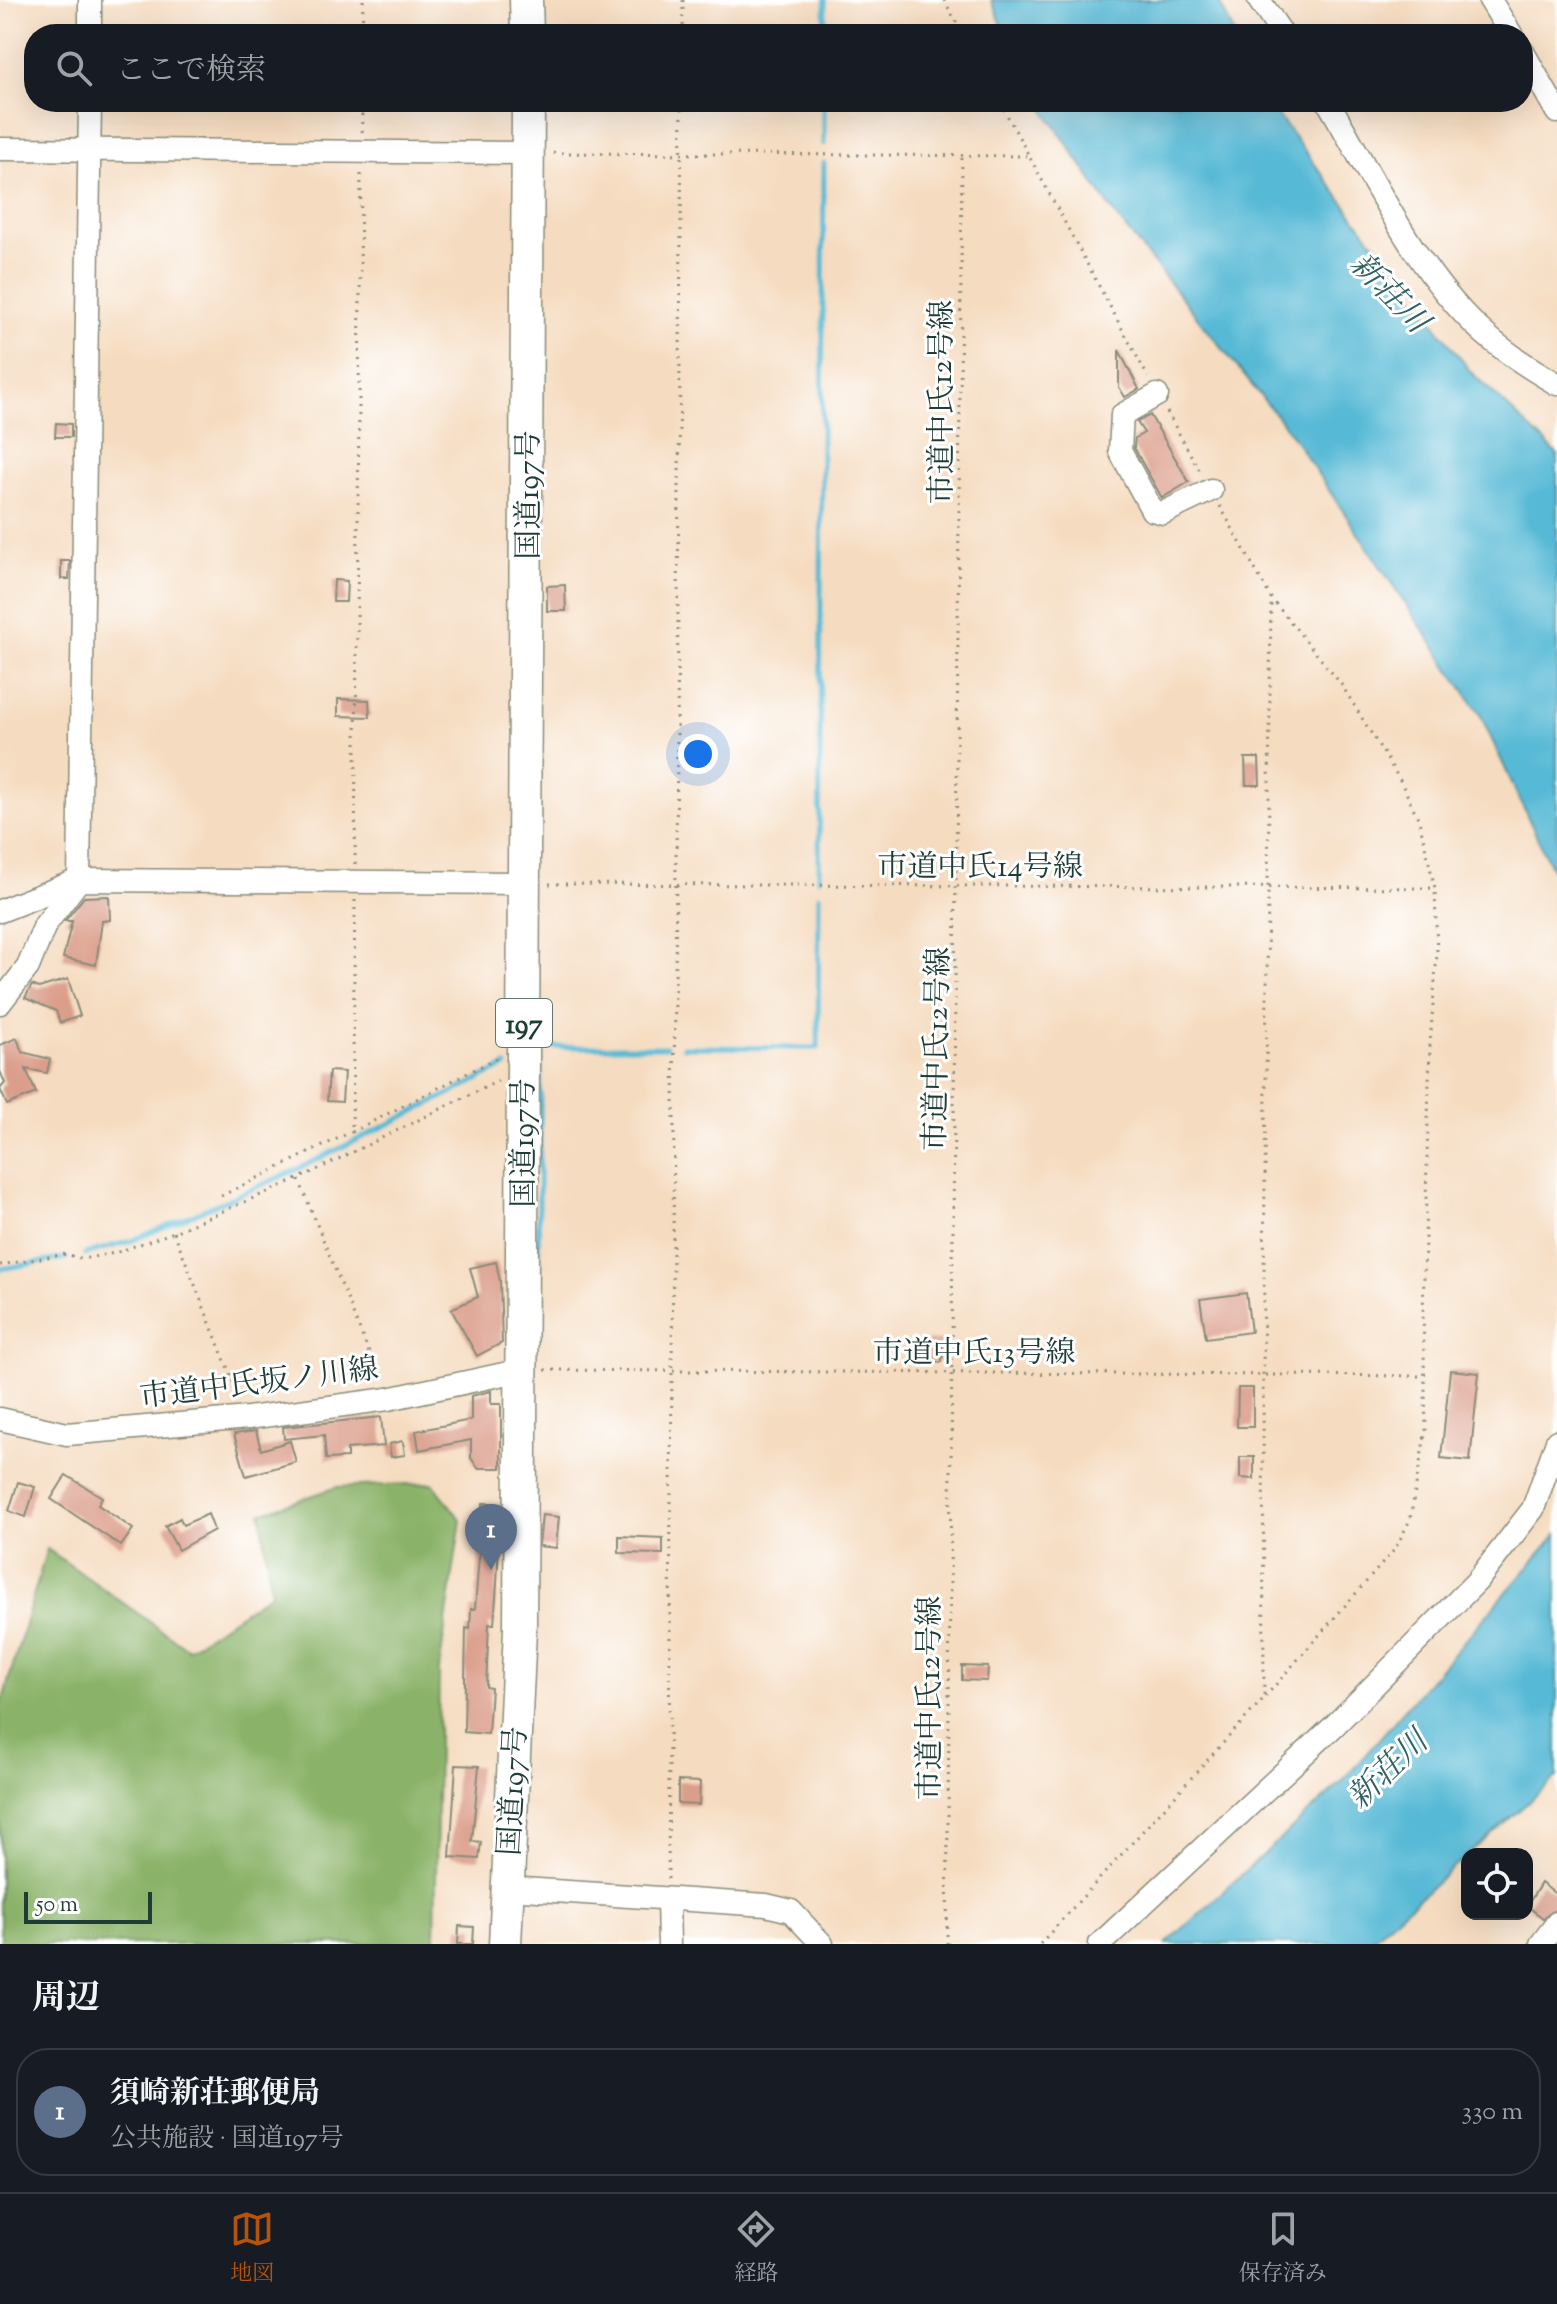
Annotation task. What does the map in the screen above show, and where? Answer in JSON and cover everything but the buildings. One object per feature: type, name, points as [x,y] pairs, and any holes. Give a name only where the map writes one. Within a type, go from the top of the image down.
[{"type":"highway","points":[[526,0],[527,24]]},
{"type":"highway","name":"国道197号","points":[[505,1944],[520,1630],[528,112]]},
{"type":"street","points":[[90,0],[90,24]]},
{"type":"street","points":[[1259,0],[1275,24]]},
{"type":"street","points":[[1490,0],[1505,24]]},
{"type":"street","points":[[1533,70],[1557,112]]},
{"type":"street","points":[[0,1003],[28,967],[52,915],[79,880],[90,112]]},
{"type":"street","points":[[1334,112],[1413,245],[1448,296],[1511,356],[1557,384]]},
{"type":"street","points":[[0,149],[529,153]]},
{"type":"street","points":[[1157,395],[1122,415],[1120,451],[1152,510],[1163,513],[1211,490]]},
{"type":"street","points":[[0,911],[79,880],[525,883]]},
{"type":"street","name":"市道中氏坂ノ川線","points":[[0,1419],[67,1434],[248,1418],[388,1399],[523,1370]]},
{"type":"street","points":[[1100,1944],[1334,1726],[1477,1581],[1533,1509],[1557,1441]]},
{"type":"street","points":[[508,1888],[766,1905],[791,1911],[822,1944]]},
{"type":"street","points":[[668,1899],[669,1944]]},
{"type":"street","points":[[1541,1944],[1557,1923]]},
{"type":"path","points":[[362,24],[363,0]]},
{"type":"path","points":[[683,0],[683,24]]},
{"type":"path","points":[[944,0],[957,24]]},
{"type":"path","points":[[352,1132],[362,112]]},
{"type":"path","points":[[668,1899],[682,112]]},
{"type":"path","points":[[1005,112],[1157,395],[1271,598],[1341,684],[1400,780],[1419,820],[1435,888],[1437,954],[1429,1086],[1425,1453],[1404,1536],[1264,1698],[1040,1944]]},
{"type":"path","points":[[529,153],[1029,156]]},
{"type":"path","name":"市道中氏12号線","points":[[947,1944],[962,155]]},
{"type":"path","points":[[1264,1698],[1263,1374],[1271,598]]},
{"type":"path","name":"市道中氏14号線","points":[[525,883],[1435,888]]},
{"type":"path","points":[[221,1196],[352,1132],[523,1056]]},
{"type":"path","points":[[0,1265],[66,1254],[82,1259],[115,1253],[174,1232],[298,1179],[523,1056]]},
{"type":"path","points":[[298,1179],[388,1399]]},
{"type":"path","points":[[174,1232],[248,1418]]},
{"type":"path","name":"市道中氏13号線","points":[[523,1370],[1425,1376]]},
{"type":"green space","points":[[433,1483],[461,1520],[439,1670],[435,1944],[0,1944],[0,1710],[47,1549],[188,1649],[271,1593],[261,1513],[337,1487]]},
{"type":"water","points":[[991,0],[1218,0],[1230,24],[1002,24]]},
{"type":"water","name":"新荘川","points":[[1046,112],[1276,112],[1471,372],[1557,454],[1557,880],[1480,714],[1289,431],[1118,219]]},
{"type":"water","name":"新荘川","points":[[1557,1534],[1557,1777],[1476,1848],[1461,1848],[1461,1861],[1366,1944],[1166,1944],[1340,1784]]},
{"type":"waterway","points":[[825,0],[825,24]]},
{"type":"waterway","points":[[824,112],[824,144]]},
{"type":"waterway","points":[[819,879],[824,163]]},
{"type":"waterway","points":[[683,1047],[818,1048],[819,895]]},
{"type":"waterway","points":[[537,1340],[541,1047],[666,1047]]},
{"type":"waterway","points":[[85,1254],[131,1241],[294,1171],[506,1066]]},
{"type":"waterway","points":[[0,1269],[66,1258]]},
{"type":"place","name":"須崎新荘郵便局","points":[[491,1570]]}]
